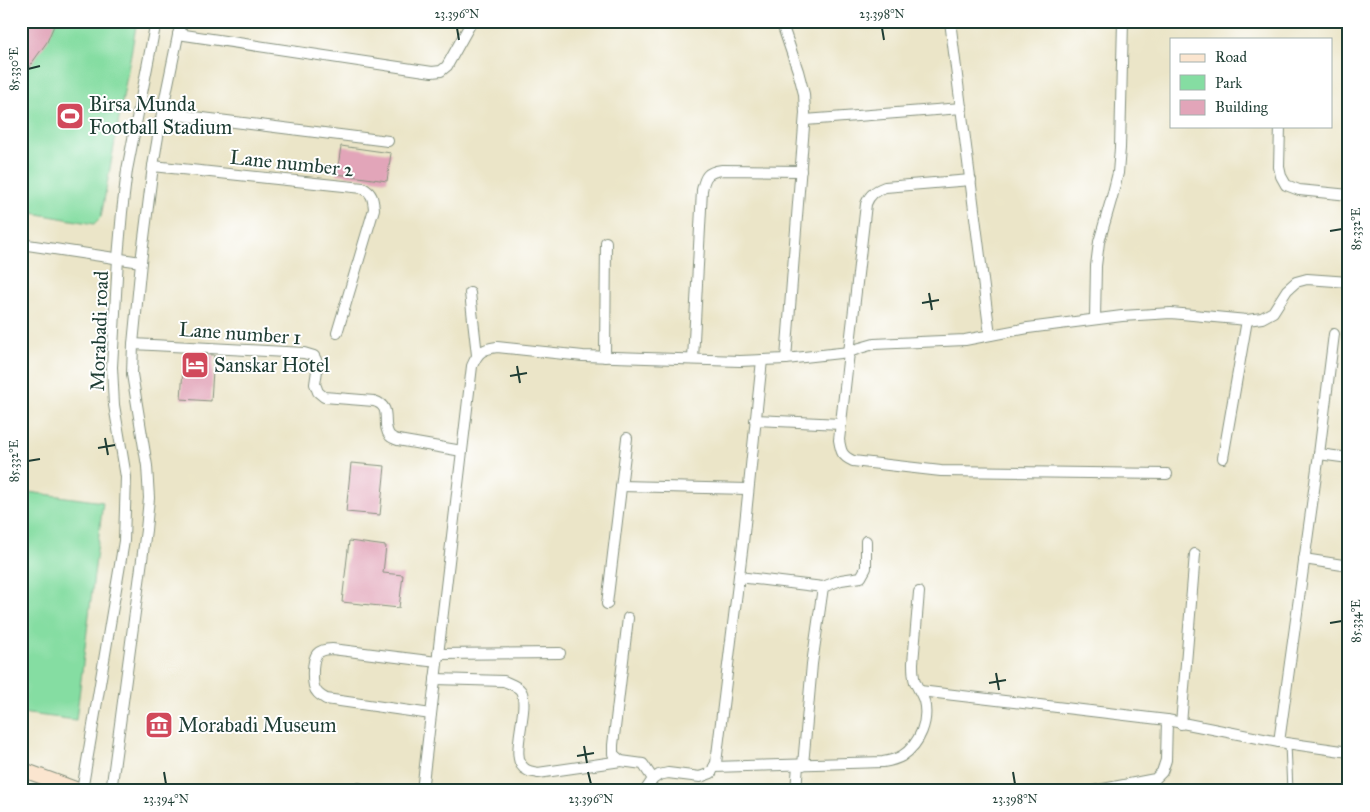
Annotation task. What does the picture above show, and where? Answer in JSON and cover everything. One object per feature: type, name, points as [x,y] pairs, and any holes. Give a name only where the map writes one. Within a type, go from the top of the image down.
[{"type":"main road","points":[[21,769],[75,790]]},
{"type":"street","name":"Morabadi road","points":[[75,790],[124,541],[126,477],[114,405],[112,367],[118,258],[128,170],[156,21]]},
{"type":"street","name":"Morabadi road","points":[[111,791],[149,498],[147,466],[132,374],[140,262],[162,113],[181,21]]},
{"type":"street","points":[[178,34],[432,72],[441,71],[447,66],[472,21]]},
{"type":"street","points":[[781,21],[804,94],[805,120],[786,359]]},
{"type":"street","points":[[950,21],[990,335]]},
{"type":"street","points":[[1095,319],[1098,242],[1118,173],[1123,21]]},
{"type":"street","points":[[805,120],[962,108]]},
{"type":"street","points":[[162,113],[388,140]]},
{"type":"street","points":[[1280,128],[1279,167],[1286,185],[1299,190],[1349,195]]},
{"type":"street","name":"Lane number 2","points":[[153,166],[363,188],[370,192],[374,209],[338,334]]},
{"type":"street","points":[[693,359],[702,190],[705,178],[712,172],[722,170],[801,171]]},
{"type":"street","points":[[971,180],[885,187],[875,190],[869,196],[866,204],[839,440],[841,451],[845,457],[852,461],[941,471],[1167,474]]},
{"type":"street","points":[[605,357],[606,242]]},
{"type":"street","points":[[21,244],[140,262]]},
{"type":"street","points":[[422,791],[472,366],[477,355],[486,348],[497,347],[605,357],[786,359],[849,352],[874,344],[965,340],[1028,328],[1095,319],[1171,313],[1247,320],[1262,318],[1273,312],[1287,290],[1296,282],[1307,279],[1349,282]]},
{"type":"street","points":[[470,293],[477,355]]},
{"type":"street","points":[[1223,458],[1247,320]]},
{"type":"street","points":[[1283,742],[1304,559],[1334,334]]},
{"type":"street","name":"Lane number 1","points":[[133,344],[304,353],[314,356],[318,364],[315,384],[318,392],[324,397],[381,403],[385,409],[390,436],[398,440],[462,451]]},
{"type":"street","points":[[645,791],[653,779],[659,775],[668,773],[700,777],[711,773],[716,764],[739,577],[762,360]]},
{"type":"street","points":[[755,420],[841,424]]},
{"type":"street","points":[[607,604],[627,438]]},
{"type":"street","points":[[1319,454],[1349,458]]},
{"type":"street","points":[[621,486],[748,489]]},
{"type":"street","points":[[739,577],[823,587],[841,580],[861,577],[866,568],[866,541]]},
{"type":"street","points":[[1181,724],[1195,554]]},
{"type":"street","points":[[1304,559],[1349,566]]},
{"type":"street","points":[[796,791],[801,765],[823,587]]},
{"type":"street","points":[[714,767],[883,762],[900,757],[914,746],[926,717],[924,701],[915,681],[913,663],[919,592]]},
{"type":"street","points":[[621,761],[613,754],[613,745],[628,618]]},
{"type":"street","points":[[431,714],[326,699],[317,694],[314,687],[315,658],[318,653],[325,649],[438,658],[560,653]]},
{"type":"street","points":[[436,678],[504,682],[515,686],[521,691],[524,702],[518,752],[520,764],[526,770],[538,772],[621,761],[643,764],[653,779]]},
{"type":"street","points":[[920,691],[1167,720],[1283,742],[1349,752]]},
{"type":"street","points":[[1093,791],[1138,787],[1155,779],[1162,772],[1166,760],[1167,720]]},
{"type":"lane","points":[[1283,742],[1290,791]]},
{"type":"green space","name":"Birsa Munda Football Stadium","points":[[21,21],[137,21],[101,217],[94,224],[21,211]]},
{"type":"green space","points":[[21,491],[103,502],[76,720],[21,713]]},
{"type":"building","points":[[21,21],[56,21],[47,42],[21,78]]},
{"type":"building","points":[[341,146],[391,153],[387,181],[337,174]]},
{"type":"building","points":[[184,354],[214,355],[211,401],[181,399]]},
{"type":"building","points":[[351,463],[385,466],[380,515],[346,512]]},
{"type":"building","points":[[349,541],[386,546],[383,573],[403,575],[399,608],[342,602]]},
{"type":"place","name":"Birsa Munda Football Stadium","points":[[70,116]]},
{"type":"place","name":"Sanskar Hotel","points":[[195,365]]},
{"type":"place","name":"Morabadi Museum","points":[[159,725]]}]
